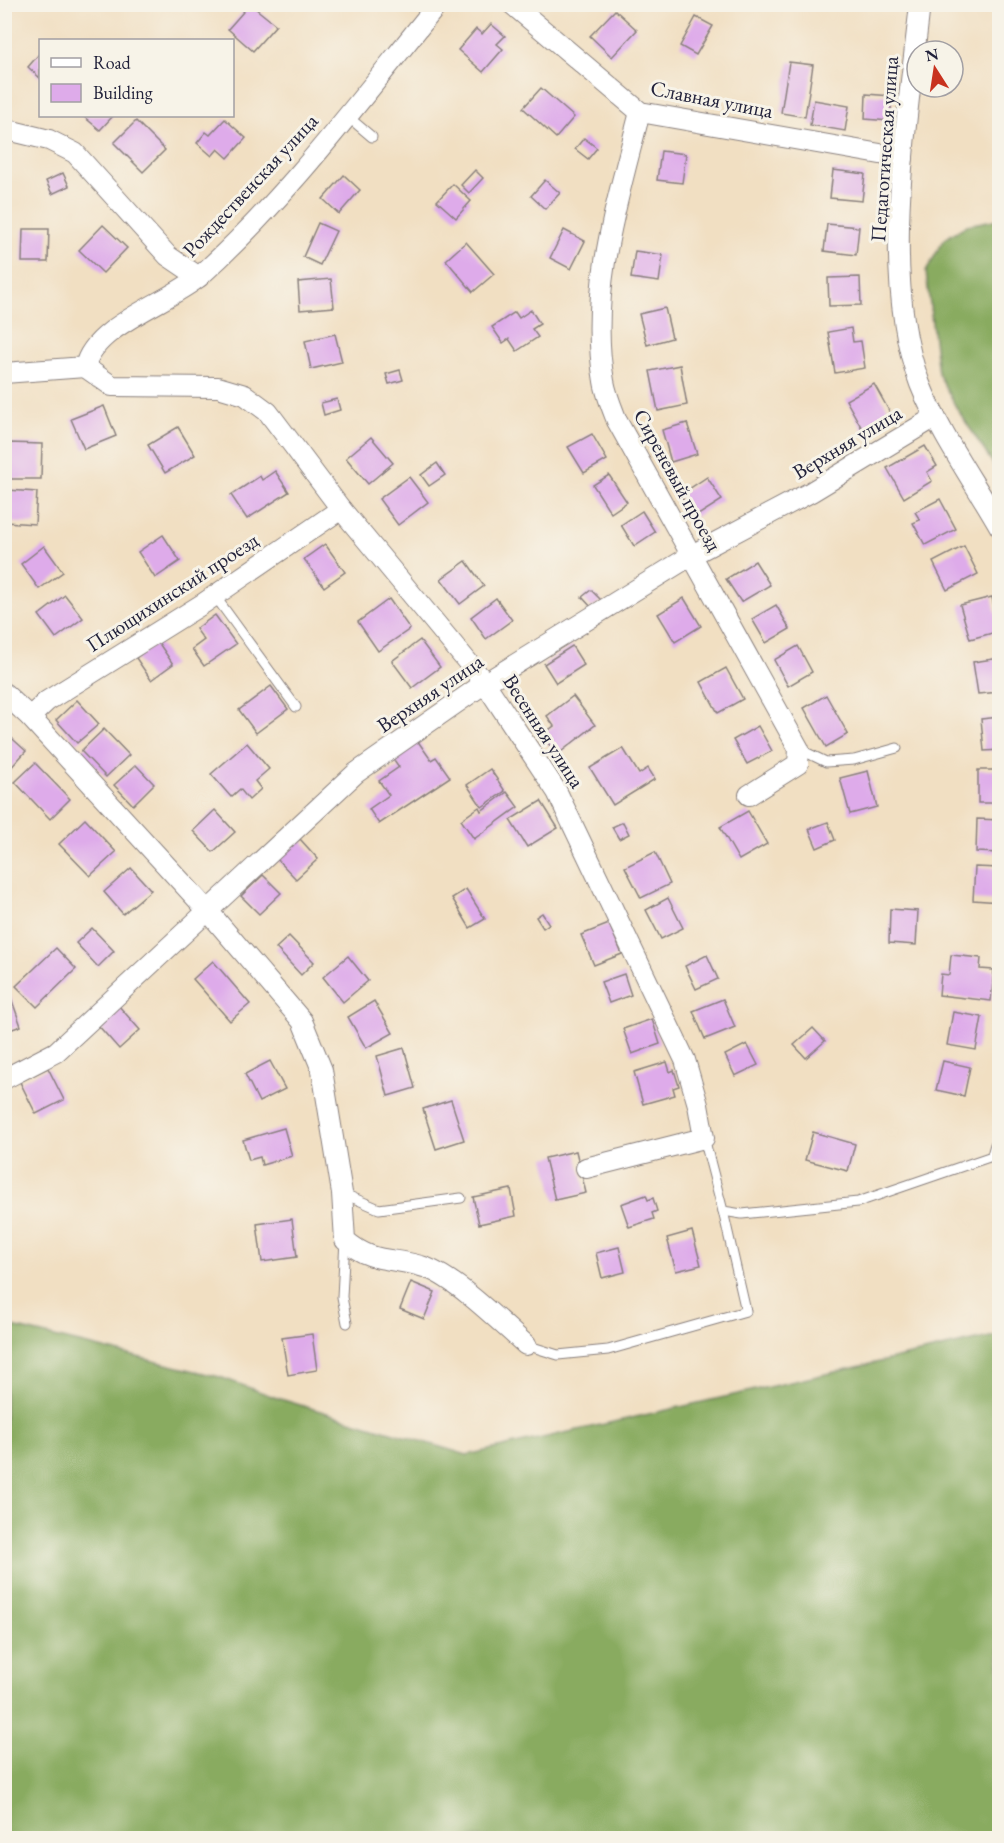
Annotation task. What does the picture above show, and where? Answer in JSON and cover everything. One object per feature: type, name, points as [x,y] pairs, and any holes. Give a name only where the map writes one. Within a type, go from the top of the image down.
[{"type":"street","name":"Рождественская улица","points":[[85,368],[88,355],[121,325],[199,277],[291,183],[438,4]]},
{"type":"street","name":"Славная улица","points":[[512,4],[639,112],[903,158]]},
{"type":"street","name":"Педагогическая улица","points":[[920,4],[903,158],[899,226],[903,310],[910,351],[935,417],[999,527]]},
{"type":"street","name":"Сиреневый проезд","points":[[639,112],[605,255],[601,359],[604,384],[617,421],[799,749]]},
{"type":"street","points":[[4,129],[49,140],[75,153],[168,256],[199,277]]},
{"type":"street","points":[[4,373],[85,368]]},
{"type":"street","name":"Весенняя улица","points":[[85,368],[112,386],[218,387],[245,395],[268,412],[341,509],[485,683],[557,792],[685,1060],[698,1105],[704,1138]]},
{"type":"street","name":"Верхняя улица","points":[[4,1079],[56,1052],[341,785],[485,683],[692,555],[811,492],[935,417]]},
{"type":"street","name":"Плющихинский проезд","points":[[30,717],[60,692],[215,596],[341,509]]},
{"type":"street","points":[[4,693],[30,717],[208,911],[302,1021],[322,1070],[342,1193],[345,1240],[361,1255],[428,1269],[472,1298],[526,1345]]},
{"type":"street","points":[[749,795],[798,764],[799,749]]},
{"type":"street","points":[[586,1168],[704,1138]]},
{"type":"lane","points":[[346,115],[372,137]]},
{"type":"lane","points":[[215,596],[296,707]]},
{"type":"lane","points":[[799,749],[826,762],[854,760],[897,748]]},
{"type":"lane","points":[[526,1345],[558,1355],[608,1350],[746,1311],[704,1138]]},
{"type":"lane","points":[[723,1211],[742,1214],[858,1202],[999,1150]]},
{"type":"lane","points":[[342,1193],[379,1209],[461,1198]]},
{"type":"lane","points":[[345,1240],[342,1297],[347,1323]]},
{"type":"green space","points":[[1000,219],[999,473],[956,407],[938,373],[926,272],[944,239],[967,225]]},
{"type":"green space","points":[[5,1325],[220,1377],[277,1398],[467,1455],[999,1335],[999,1838],[5,1838]]},
{"type":"building","points":[[250,4],[276,25],[253,51],[228,29]]},
{"type":"building","points":[[615,10],[637,30],[612,57],[590,36]]},
{"type":"building","points":[[696,17],[713,26],[696,55],[680,46]]},
{"type":"building","points":[[491,24],[505,36],[497,44],[503,49],[483,72],[458,50],[476,29],[482,34]]},
{"type":"building","points":[[39,54],[39,77],[28,67]]},
{"type":"building","points":[[789,62],[813,65],[805,117],[781,113]]},
{"type":"building","points":[[541,88],[574,117],[556,138],[523,108]]},
{"type":"building","points":[[866,94],[892,96],[890,121],[865,119]]},
{"type":"building","points":[[814,100],[849,106],[845,131],[810,125]]},
{"type":"building","points":[[84,117],[112,117],[100,130]]},
{"type":"building","points":[[225,119],[246,138],[228,158],[218,149],[212,156],[197,143],[206,132],[210,135]]},
{"type":"building","points":[[136,121],[165,150],[143,172],[114,143]]},
{"type":"building","points":[[584,138],[597,148],[588,159],[575,149]]},
{"type":"building","points":[[661,151],[686,154],[682,183],[657,180]]},
{"type":"building","points":[[475,170],[483,178],[469,193],[461,185]]},
{"type":"building","points":[[833,170],[865,174],[862,201],[830,198]]},
{"type":"building","points":[[63,173],[69,186],[52,194],[46,181]]},
{"type":"building","points":[[344,175],[360,190],[339,214],[323,199]]},
{"type":"building","points":[[545,180],[560,193],[545,209],[531,196]]},
{"type":"building","points":[[453,184],[471,201],[456,218],[437,201]]},
{"type":"building","points":[[318,223],[336,231],[320,265],[303,257]]},
{"type":"building","points":[[827,224],[859,227],[856,255],[824,251]]},
{"type":"building","points":[[103,225],[127,248],[103,273],[79,250]]},
{"type":"building","points":[[23,229],[49,229],[48,262],[22,262]]},
{"type":"building","points":[[564,230],[585,241],[571,269],[550,258]]},
{"type":"building","points":[[466,242],[494,274],[473,292],[446,260]]},
{"type":"building","points":[[635,251],[663,255],[659,282],[631,278]]},
{"type":"building","points":[[860,277],[861,305],[829,306],[828,278]]},
{"type":"building","points":[[331,279],[334,307],[300,310],[298,282]]},
{"type":"building","points":[[665,308],[672,338],[647,345],[639,314]]},
{"type":"building","points":[[531,310],[540,324],[532,329],[538,337],[517,351],[509,339],[503,343],[492,327],[515,312],[519,318]]},
{"type":"building","points":[[851,328],[853,342],[861,341],[865,368],[835,373],[828,332]]},
{"type":"building","points":[[335,334],[342,362],[311,369],[305,341]]},
{"type":"building","points":[[680,365],[687,405],[658,411],[650,371]]},
{"type":"building","points":[[400,370],[403,380],[389,384],[386,374]]},
{"type":"building","points":[[874,384],[892,416],[864,432],[846,400]]},
{"type":"building","points":[[337,399],[340,410],[324,415],[321,403]]},
{"type":"building","points":[[104,406],[116,436],[84,449],[71,419]]},
{"type":"building","points":[[687,423],[697,454],[671,462],[662,430]]},
{"type":"building","points":[[178,427],[195,455],[165,473],[148,445]]},
{"type":"building","points":[[592,434],[607,460],[584,473],[568,447]]},
{"type":"building","points":[[371,437],[393,463],[368,484],[346,458]]},
{"type":"building","points":[[8,443],[42,444],[41,479],[8,479]]},
{"type":"building","points":[[925,446],[937,466],[927,472],[932,481],[904,498],[887,468]]},
{"type":"building","points":[[437,463],[445,475],[429,486],[421,475]]},
{"type":"building","points":[[275,471],[289,492],[247,519],[231,495],[260,476],[262,480]]},
{"type":"building","points":[[609,475],[627,502],[611,513],[593,485]]},
{"type":"building","points":[[409,477],[428,502],[398,525],[379,499]]},
{"type":"building","points":[[707,477],[722,500],[695,517],[680,495]]},
{"type":"building","points":[[7,490],[37,492],[35,524],[5,522]]},
{"type":"building","points":[[940,499],[956,529],[925,545],[913,523],[920,520],[915,512]]},
{"type":"building","points":[[642,511],[655,532],[634,546],[621,525]]},
{"type":"building","points":[[163,535],[180,561],[155,578],[138,552]]},
{"type":"building","points":[[325,544],[345,572],[324,587],[304,559]]},
{"type":"building","points":[[44,546],[63,572],[39,589],[21,564]]},
{"type":"building","points":[[964,546],[978,574],[947,590],[933,562]]},
{"type":"building","points":[[466,561],[484,586],[460,604],[441,579]]},
{"type":"building","points":[[755,561],[770,585],[741,602],[726,579]]},
{"type":"building","points":[[591,590],[601,600],[592,608],[582,597]]},
{"type":"building","points":[[65,595],[83,618],[56,638],[39,615]]},
{"type":"building","points":[[992,597],[1000,631],[970,639],[960,605]]},
{"type":"building","points":[[496,598],[512,620],[486,639],[471,617]]},
{"type":"building","points":[[684,598],[701,626],[675,642],[658,614]]},
{"type":"building","points":[[389,599],[410,629],[378,651],[358,622]]},
{"type":"building","points":[[776,605],[790,629],[766,643],[752,619]]},
{"type":"building","points":[[215,615],[236,644],[204,666],[192,649],[204,640],[196,629]]},
{"type":"building","points":[[420,640],[440,667],[412,688],[392,661]]},
{"type":"building","points":[[158,642],[173,664],[151,680],[136,658]]},
{"type":"building","points":[[572,646],[584,665],[556,683],[544,664]]},
{"type":"building","points":[[798,646],[812,672],[788,686],[774,660]]},
{"type":"building","points":[[1000,658],[1000,692],[978,694],[973,662]]},
{"type":"building","points":[[726,668],[743,699],[718,713],[701,682]]},
{"type":"building","points":[[271,686],[288,709],[256,733],[239,710]]},
{"type":"building","points":[[826,695],[848,734],[826,747],[804,708]]},
{"type":"building","points":[[573,696],[595,725],[557,755],[542,735],[554,726],[547,716]]},
{"type":"building","points":[[77,700],[99,724],[77,743],[56,720]]},
{"type":"building","points":[[1000,717],[1000,750],[984,751],[981,719]]},
{"type":"building","points":[[758,726],[772,751],[747,764],[733,740]]},
{"type":"building","points":[[104,729],[129,755],[106,777],[81,751]]},
{"type":"building","points":[[4,731],[26,751],[8,771],[4,768]]},
{"type":"building","points":[[417,740],[431,760],[436,757],[450,777],[379,824],[369,809],[389,795],[379,781],[399,767],[392,757]]},
{"type":"building","points":[[247,743],[269,769],[255,781],[261,789],[249,800],[240,789],[231,797],[211,774]]},
{"type":"building","points":[[623,748],[639,774],[648,768],[655,779],[613,805],[590,768]]},
{"type":"building","points":[[35,763],[70,799],[50,819],[15,782]]},
{"type":"building","points":[[136,765],[154,784],[133,805],[114,785]]},
{"type":"building","points":[[490,769],[505,791],[482,807],[467,785]]},
{"type":"building","points":[[978,770],[1000,770],[1000,803],[978,803]]},
{"type":"building","points":[[868,771],[877,807],[850,814],[840,778]]},
{"type":"building","points":[[507,792],[518,807],[474,839],[461,820],[479,807],[481,811]]},
{"type":"building","points":[[541,801],[558,828],[527,847],[510,820]]},
{"type":"building","points":[[215,810],[235,832],[213,852],[193,831]]},
{"type":"building","points":[[748,811],[767,844],[739,860],[720,827]]},
{"type":"building","points":[[85,819],[116,852],[90,876],[59,844]]},
{"type":"building","points":[[977,819],[1000,820],[1000,853],[976,852]]},
{"type":"building","points":[[623,822],[629,834],[619,839],[612,827]]},
{"type":"building","points":[[828,822],[835,840],[817,848],[809,829]]},
{"type":"building","points":[[300,839],[318,859],[296,879],[277,859]]},
{"type":"building","points":[[655,852],[670,884],[641,898],[625,867]]},
{"type":"building","points":[[975,867],[1000,868],[1000,902],[973,900]]},
{"type":"building","points":[[131,868],[151,890],[123,914],[104,892]]},
{"type":"building","points":[[263,875],[281,893],[259,914],[241,896]]},
{"type":"building","points":[[466,889],[485,919],[470,928],[452,898]]},
{"type":"building","points":[[668,898],[683,928],[661,939],[646,910]]},
{"type":"building","points":[[890,909],[918,911],[916,945],[889,943]]},
{"type":"building","points":[[542,913],[549,924],[543,928],[536,917]]},
{"type":"building","points":[[609,924],[622,954],[594,965],[581,935]]},
{"type":"building","points":[[92,928],[114,951],[98,967],[76,943]]},
{"type":"building","points":[[289,936],[314,962],[301,975],[276,948]]},
{"type":"building","points":[[56,948],[76,969],[37,1007],[16,986]]},
{"type":"building","points":[[707,955],[718,979],[696,989],[685,966]]},
{"type":"building","points":[[951,955],[981,958],[980,969],[994,970],[991,1001],[939,995],[941,974],[949,975]]},
{"type":"building","points":[[348,956],[368,981],[343,1002],[323,977]]},
{"type":"building","points":[[213,961],[250,1004],[230,1021],[193,979]]},
{"type":"building","points":[[624,974],[631,995],[609,1003],[601,982]]},
{"type":"building","points":[[10,995],[21,1026],[4,1032],[4,996]]},
{"type":"building","points":[[723,999],[735,1027],[705,1039],[693,1011]]},
{"type":"building","points":[[374,1001],[393,1033],[366,1048],[348,1017]]},
{"type":"building","points":[[118,1005],[140,1030],[119,1049],[97,1024]]},
{"type":"building","points":[[953,1012],[982,1017],[976,1050],[947,1045]]},
{"type":"building","points":[[652,1019],[660,1044],[632,1054],[623,1029]]},
{"type":"building","points":[[813,1028],[825,1041],[806,1058],[794,1045]]},
{"type":"building","points":[[747,1044],[758,1065],[735,1076],[725,1055]]},
{"type":"building","points":[[404,1048],[415,1088],[388,1096],[377,1056]]},
{"type":"building","points":[[270,1061],[285,1089],[259,1102],[245,1074]]},
{"type":"building","points":[[943,1061],[970,1067],[964,1096],[936,1090]]},
{"type":"building","points":[[667,1062],[670,1072],[674,1070],[679,1086],[673,1088],[675,1095],[643,1104],[634,1072]]},
{"type":"building","points":[[48,1068],[64,1100],[36,1114],[20,1082]]},
{"type":"building","points":[[451,1100],[464,1140],[436,1149],[423,1109]]},
{"type":"building","points":[[284,1128],[292,1156],[262,1165],[260,1157],[249,1160],[243,1140]]},
{"type":"building","points":[[813,1132],[855,1144],[848,1171],[805,1160]]},
{"type":"building","points":[[576,1151],[586,1193],[555,1200],[545,1158]]},
{"type":"building","points":[[511,1189],[516,1216],[479,1224],[473,1197]]},
{"type":"building","points":[[646,1195],[648,1200],[653,1198],[657,1211],[652,1213],[654,1219],[629,1227],[621,1204]]},
{"type":"building","points":[[292,1219],[297,1257],[262,1262],[257,1224]]},
{"type":"building","points":[[692,1231],[701,1265],[676,1271],[667,1238]]},
{"type":"building","points":[[619,1247],[625,1272],[602,1278],[596,1253]]},
{"type":"building","points":[[411,1282],[435,1292],[424,1319],[400,1309]]},
{"type":"building","points":[[312,1334],[317,1370],[288,1375],[282,1338]]}]
